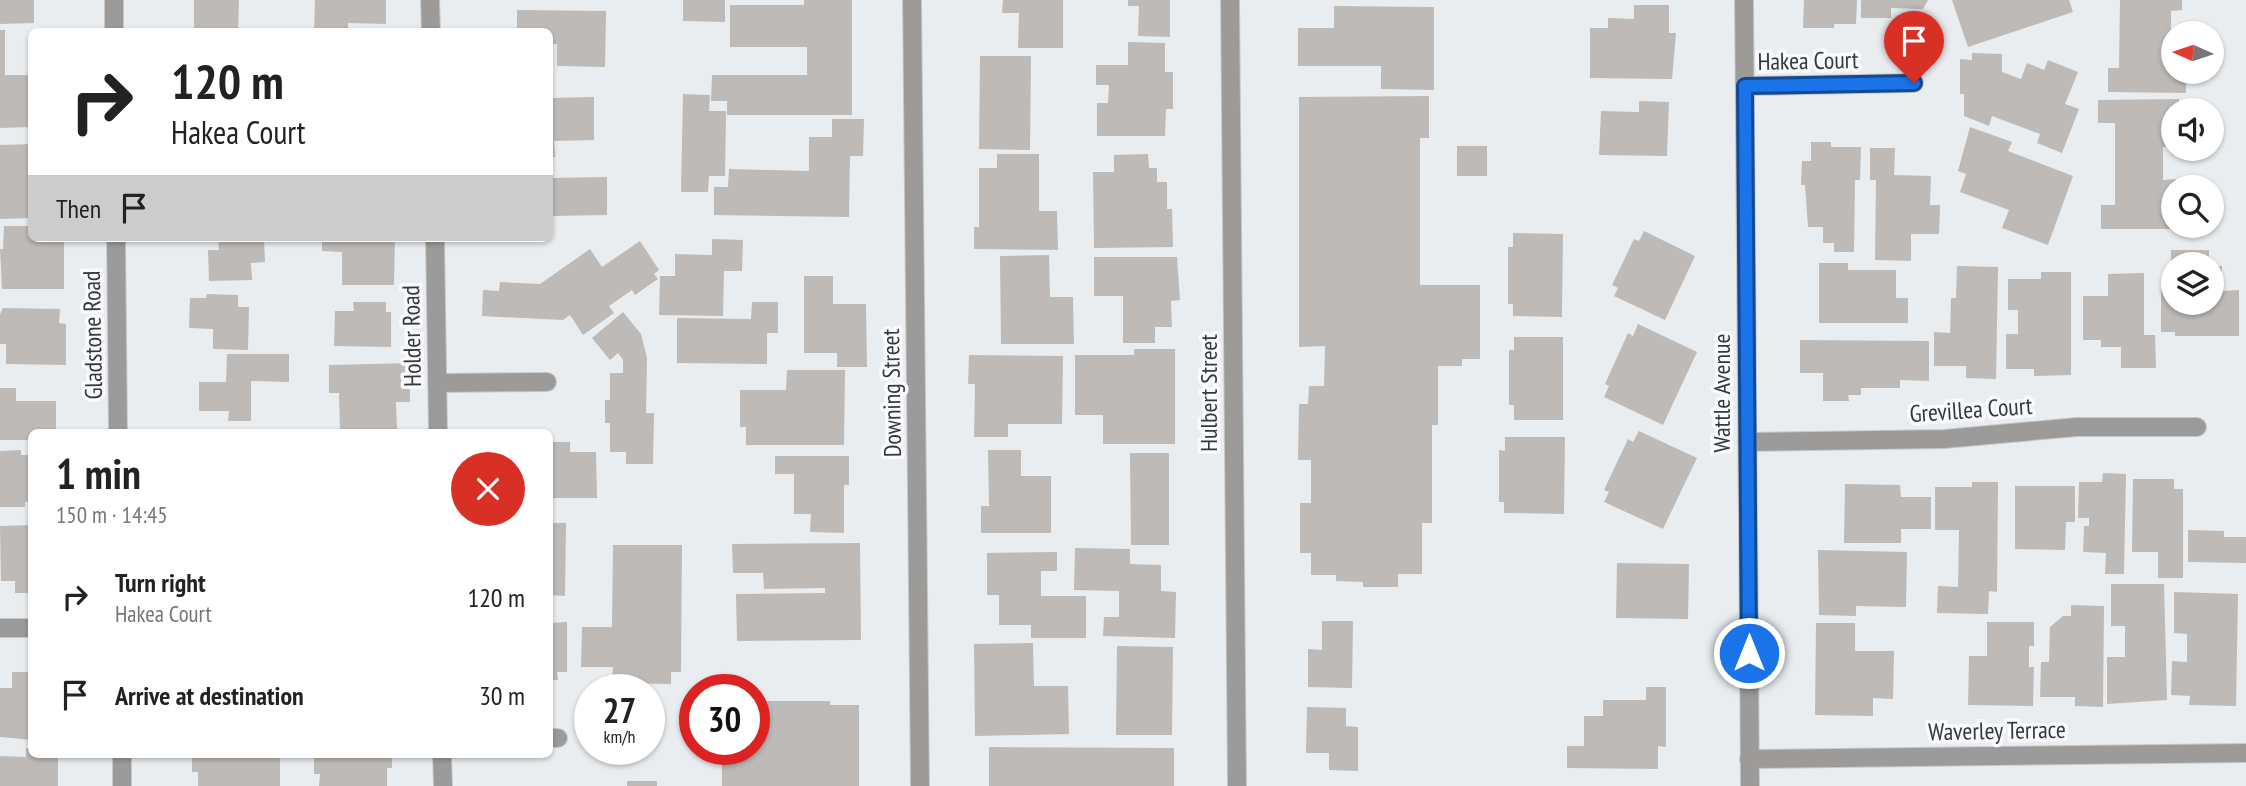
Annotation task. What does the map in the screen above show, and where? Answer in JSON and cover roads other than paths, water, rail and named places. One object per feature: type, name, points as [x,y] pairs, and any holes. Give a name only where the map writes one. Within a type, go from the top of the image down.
[{"type":"street","points":[[114,0],[114,28]]},
{"type":"street","points":[[430,0],[431,28]]},
{"type":"street","name":"Downing Street","points":[[912,0],[920,786]]},
{"type":"street","name":"Hulbert Street","points":[[1230,0],[1237,786]]},
{"type":"street","name":"Wattle Avenue","points":[[1744,0],[1750,786]]},
{"type":"street","name":"Hakea Court","points":[[1745,86],[1914,83]]},
{"type":"street","name":"Gladstone Road","points":[[116,242],[118,429]]},
{"type":"street","name":"Holder Road","points":[[435,242],[438,429]]},
{"type":"street","points":[[437,383],[547,382]]},
{"type":"street","name":"Grevillea Court","points":[[1747,442],[1944,439],[2077,427],[2197,427]]},
{"type":"street","points":[[0,628],[28,628]]},
{"type":"street","name":"Waverley Terrace","points":[[1749,759],[2246,753]]},
{"type":"street","points":[[122,758],[122,786]]},
{"type":"street","points":[[442,758],[443,786]]}]
